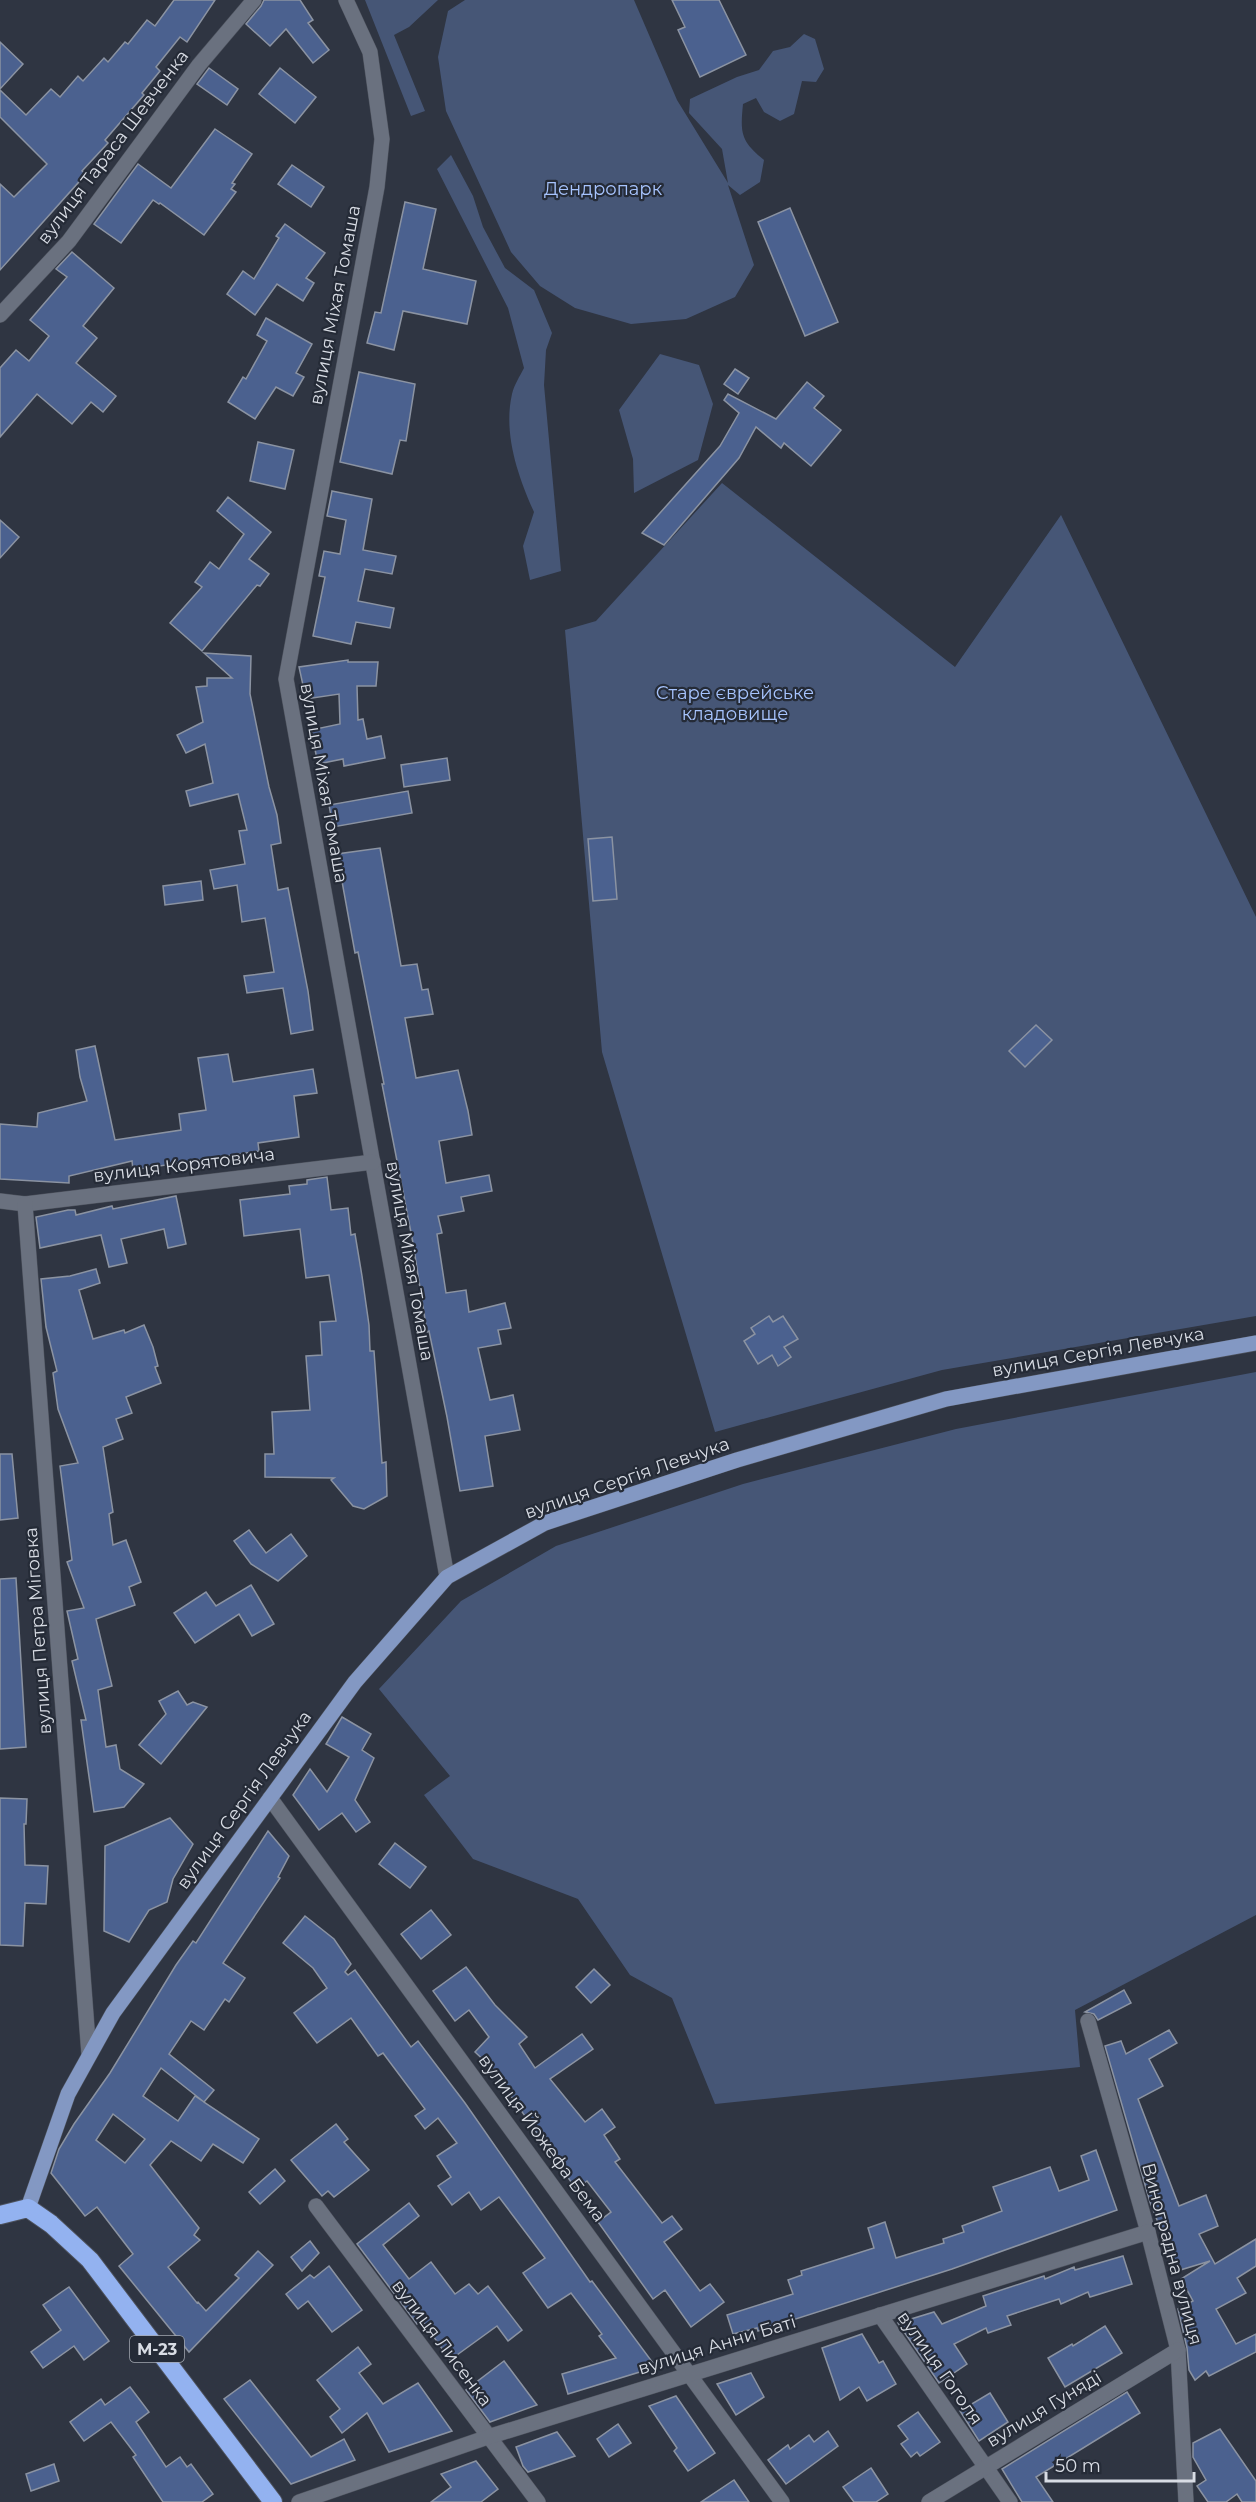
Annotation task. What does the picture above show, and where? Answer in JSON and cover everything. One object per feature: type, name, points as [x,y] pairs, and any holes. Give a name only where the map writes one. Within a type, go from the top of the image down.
[{"type":"highway","points":[[0,2215],[28,2208]]},
{"type":"highway","name":"М-23","points":[[28,2208],[51,2224],[90,2260],[273,2502]]},
{"type":"main road","name":"вулиця Сергія Левчука","points":[[28,2208],[68,2094],[113,2013],[355,1682],[447,1577],[545,1523],[737,1460],[935,1402],[1256,1343]]},
{"type":"street","name":"вулиця Тараса Шевченка","points":[[0,315],[69,242],[199,65],[254,0]]},
{"type":"street","name":"вулиця Міхая Томаша","points":[[346,0],[370,52],[382,140],[377,187],[286,679],[447,1577]]},
{"type":"street","name":"вулиця Корятовича","points":[[0,1201],[25,1204],[373,1162]]},
{"type":"street","name":"вулиця Петра Міговка","points":[[25,1204],[89,2055]]},
{"type":"street","name":"вулиця Йожефа Бема","points":[[270,1798],[783,2502]]},
{"type":"street","name":"Виноградна вулиця","points":[[1088,2021],[1148,2232],[1178,2350],[1186,2502]]},
{"type":"street","name":"вулиця Лисенка","points":[[316,2206],[538,2502]]},
{"type":"street","name":"вулиця Анни Баті","points":[[299,2502],[488,2437],[1148,2232]]},
{"type":"street","name":"вулиця Гоголя","points":[[880,2315],[1010,2502]]},
{"type":"street","name":"вулиця Гуняді","points":[[929,2502],[1178,2350]]},
{"type":"green space","points":[[365,0],[438,0],[409,27],[394,35],[425,111],[411,116]]},
{"type":"green space","name":"Дендропарк","points":[[465,0],[634,0],[677,100],[728,183],[722,149],[689,113],[690,99],[737,77],[759,70],[773,51],[790,47],[804,34],[815,39],[824,69],[816,82],[802,81],[794,114],[780,121],[764,112],[756,98],[743,104],[742,130],[746,142],[764,160],[760,182],[740,195],[728,185],[754,265],[735,297],[686,319],[631,324],[575,308],[540,286],[511,252],[446,111],[438,57],[448,11]]},
{"type":"green space","points":[[451,155],[473,196],[483,227],[505,268],[534,290],[552,333],[546,350],[544,385],[561,571],[530,580],[523,546],[534,512],[518,469],[509,424],[512,394],[524,368],[508,308],[437,169]]},
{"type":"green space","points":[[660,354],[699,365],[713,404],[698,460],[634,493],[633,459],[619,410]]},
{"type":"green space","name":"Старе єврейське кладовище","points":[[722,483],[955,667],[1061,515],[1256,917],[1256,1316],[942,1370],[715,1432],[602,1052],[565,630],[596,621]]},
{"type":"green space","points":[[1256,1372],[1256,1915],[1075,2010],[1080,2067],[715,2104],[672,1998],[630,1975],[578,1899],[473,1859],[424,1795],[450,1776],[379,1689],[461,1601],[556,1546],[743,1484],[956,1429]]},
{"type":"building","points":[[174,0],[215,0],[187,42],[180,37],[156,67],[160,71],[142,93],[144,95],[105,140],[108,143],[82,171],[86,174],[0,270],[0,184],[14,197],[47,164],[0,117],[0,90],[26,115],[51,89],[60,97],[78,76],[83,81],[104,58],[108,62],[125,42],[128,44],[147,20],[155,26]]},
{"type":"building","points":[[264,0],[300,0],[313,20],[308,23],[329,50],[313,63],[286,29],[270,46],[246,24]]},
{"type":"building","points":[[672,0],[719,0],[746,55],[700,77],[678,30],[685,27]]},
{"type":"building","points":[[0,42],[23,64],[0,89]]},
{"type":"building","points":[[209,68],[238,89],[227,105],[197,84]]},
{"type":"building","points":[[280,68],[316,97],[295,123],[259,94]]},
{"type":"building","points":[[215,129],[252,154],[232,183],[235,184],[231,189],[236,192],[204,235],[153,200],[121,243],[94,224],[138,164],[171,188]]},
{"type":"building","points":[[292,165],[324,187],[311,207],[278,184]]},
{"type":"building","points":[[405,202],[436,209],[423,269],[476,281],[467,324],[403,311],[394,350],[367,343],[375,312],[381,313]]},
{"type":"building","points":[[790,208],[838,322],[805,336],[758,222]]},
{"type":"building","points":[[285,224],[325,253],[306,278],[314,283],[303,301],[277,284],[255,315],[227,294],[243,271],[254,279],[279,238],[276,236]]},
{"type":"building","points":[[72,252],[114,288],[83,326],[97,338],[76,363],[116,396],[103,412],[91,402],[72,424],[37,394],[0,437],[0,368],[16,350],[29,361],[49,336],[30,320],[67,277],[56,269]]},
{"type":"building","points":[[266,318],[312,344],[296,373],[304,377],[293,396],[276,387],[255,419],[228,402],[243,377],[246,379],[267,341],[257,335]]},
{"type":"building","points":[[735,369],[749,378],[738,394],[724,384]]},
{"type":"building","points":[[359,372],[415,384],[406,441],[400,440],[392,474],[340,462]]},
{"type":"building","points":[[807,382],[824,396],[814,408],[841,430],[811,466],[784,443],[781,448],[756,427],[739,458],[664,545],[642,533],[720,446],[739,413],[724,400],[728,394],[776,419]]},
{"type":"building","points":[[258,442],[294,450],[285,489],[250,481]]},
{"type":"building","points":[[332,491],[372,499],[363,550],[396,556],[392,574],[365,569],[358,601],[394,608],[390,628],[356,622],[351,644],[313,636],[325,577],[319,576],[324,551],[340,554],[346,520],[327,516]]},
{"type":"building","points":[[228,497],[271,532],[249,559],[269,574],[260,586],[257,585],[202,651],[170,623],[202,587],[195,582],[210,562],[219,569],[244,534],[217,511]]},
{"type":"building","points":[[0,520],[19,537],[0,558]]},
{"type":"building","points":[[204,653],[251,656],[250,694],[281,843],[271,845],[278,890],[288,888],[308,991],[313,1030],[291,1034],[283,988],[247,993],[244,976],[274,972],[265,918],[242,922],[237,885],[214,889],[210,870],[245,864],[239,831],[247,830],[238,794],[190,806],[186,791],[213,783],[205,744],[186,753],[177,735],[203,722],[196,687],[207,686],[207,678],[232,678]]},
{"type":"building","points":[[348,660],[348,662],[378,662],[376,686],[357,686],[358,720],[363,719],[367,739],[381,736],[385,758],[344,766],[343,759],[318,764],[311,730],[340,724],[339,694],[306,699],[299,667]]},
{"type":"building","points":[[447,758],[450,780],[404,787],[401,765]]},
{"type":"building","points":[[408,791],[412,813],[333,827],[329,805]]},
{"type":"building","points":[[612,837],[617,899],[593,901],[588,839]]},
{"type":"building","points":[[380,848],[401,966],[417,964],[422,990],[428,989],[433,1014],[405,1018],[416,1078],[458,1070],[468,1111],[472,1135],[439,1141],[446,1183],[489,1175],[492,1191],[461,1197],[464,1211],[438,1216],[442,1233],[437,1234],[446,1293],[466,1290],[469,1312],[505,1303],[511,1328],[498,1330],[501,1344],[478,1348],[490,1400],[513,1395],[520,1430],[485,1436],[493,1486],[460,1491],[447,1417],[429,1331],[427,1332],[413,1243],[382,1084],[384,1084],[358,952],[355,953],[337,854]]},
{"type":"building","points":[[201,881],[203,900],[165,905],[163,886]]},
{"type":"building","points":[[1036,1025],[1052,1040],[1025,1067],[1009,1051]]},
{"type":"building","points":[[95,1046],[115,1140],[181,1130],[179,1114],[206,1110],[198,1058],[228,1054],[233,1082],[313,1069],[317,1093],[294,1096],[299,1137],[258,1143],[259,1151],[133,1170],[132,1161],[69,1176],[69,1183],[0,1179],[0,1124],[37,1127],[38,1113],[87,1101],[76,1050]]},
{"type":"building","points":[[327,1177],[331,1210],[348,1208],[351,1235],[355,1234],[362,1276],[370,1351],[374,1351],[382,1463],[386,1462],[387,1496],[364,1509],[353,1506],[331,1480],[334,1478],[265,1477],[265,1454],[274,1454],[272,1412],[310,1410],[306,1356],[322,1355],[320,1322],[336,1321],[329,1275],[306,1278],[300,1229],[244,1236],[240,1200],[290,1194],[289,1186],[307,1184],[307,1180]]},
{"type":"building","points":[[176,1196],[186,1244],[168,1248],[164,1229],[121,1239],[127,1263],[109,1267],[101,1235],[40,1248],[36,1217],[68,1210],[75,1210],[76,1215],[112,1206],[113,1209]]},
{"type":"building","points":[[96,1269],[100,1283],[79,1290],[93,1339],[124,1330],[125,1333],[144,1325],[153,1347],[158,1366],[155,1367],[161,1383],[126,1397],[132,1413],[116,1419],[123,1439],[103,1447],[113,1512],[109,1514],[113,1545],[126,1540],[141,1582],[129,1587],[135,1605],[96,1619],[112,1686],[98,1690],[106,1747],[116,1745],[120,1769],[144,1784],[124,1807],[94,1812],[81,1720],[86,1720],[72,1661],[78,1659],[67,1611],[84,1608],[67,1562],[72,1560],[60,1466],[78,1463],[58,1409],[53,1373],[57,1371],[46,1327],[41,1279],[70,1276]]},
{"type":"building","points":[[769,1316],[773,1322],[783,1316],[798,1339],[784,1347],[791,1357],[778,1366],[772,1355],[758,1364],[744,1341],[755,1334],[751,1328]]},
{"type":"building","points":[[0,1454],[12,1454],[18,1518],[0,1520]]},
{"type":"building","points":[[249,1530],[266,1553],[291,1534],[307,1556],[278,1581],[251,1564],[234,1541]]},
{"type":"building","points":[[16,1578],[26,1747],[0,1749],[0,1579]]},
{"type":"building","points":[[251,1585],[274,1624],[252,1636],[239,1614],[195,1643],[174,1613],[206,1592],[216,1606]]},
{"type":"building","points":[[178,1691],[187,1705],[193,1702],[207,1707],[161,1764],[139,1745],[166,1714],[159,1701]]},
{"type":"building","points":[[342,1717],[371,1734],[362,1750],[374,1758],[355,1800],[370,1822],[356,1832],[342,1813],[319,1830],[293,1795],[310,1769],[327,1792],[349,1757],[326,1744]]},
{"type":"building","points":[[0,1798],[27,1799],[26,1824],[24,1824],[25,1865],[48,1866],[46,1904],[25,1903],[23,1946],[0,1945]]},
{"type":"building","points":[[170,1818],[193,1844],[173,1879],[167,1902],[149,1910],[129,1942],[104,1931],[105,1846]]},
{"type":"building","points":[[268,1831],[289,1856],[278,1877],[280,1878],[223,1963],[245,1978],[229,2002],[225,1999],[204,2030],[191,2021],[169,2054],[214,2090],[204,2102],[259,2139],[243,2163],[213,2144],[201,2161],[171,2141],[150,2165],[199,2228],[194,2235],[200,2240],[168,2267],[206,2311],[239,2278],[235,2275],[258,2251],[273,2265],[189,2352],[119,2266],[133,2254],[97,2207],[85,2216],[51,2173],[59,2149],[74,2124],[110,2073],[176,1965],[193,1941],[196,1943]],"holes":[[[161,2068],[204,2102],[195,2096],[178,2121],[143,2096]],[[113,2114],[145,2139],[125,2163],[96,2140]]]},
{"type":"building","points":[[395,1843],[426,1867],[410,1888],[379,1864]]},
{"type":"building","points":[[431,1910],[451,1935],[421,1959],[401,1934]]},
{"type":"building","points":[[305,1916],[334,1939],[351,1964],[345,1972],[348,1975],[355,1970],[411,2047],[418,2041],[465,2103],[590,2282],[592,2281],[656,2367],[568,2394],[562,2374],[616,2358],[599,2336],[602,2334],[571,2293],[548,2308],[523,2273],[545,2258],[499,2197],[481,2210],[469,2192],[452,2205],[438,2186],[451,2177],[437,2156],[457,2143],[438,2118],[425,2129],[415,2116],[425,2109],[383,2053],[378,2056],[351,2018],[317,2043],[294,2013],[327,1988],[313,1968],[283,1943]]},
{"type":"building","points":[[466,1967],[495,2005],[527,2037],[519,2044],[535,2068],[582,2034],[593,2049],[550,2079],[585,2122],[602,2109],[615,2127],[604,2135],[620,2159],[615,2162],[662,2223],[672,2216],[682,2229],[664,2242],[700,2291],[710,2284],[724,2302],[691,2327],[665,2290],[653,2299],[598,2222],[611,2212],[587,2181],[576,2189],[490,2066],[475,2052],[489,2037],[469,2010],[455,2021],[433,1991]]},
{"type":"building","points":[[594,1969],[610,1985],[591,2003],[576,1987]]},
{"type":"building","points":[[1124,1990],[1131,2003],[1098,2020],[1094,2014],[1085,2012]]},
{"type":"building","points":[[1169,2030],[1177,2043],[1149,2059],[1163,2086],[1138,2099],[1179,2206],[1206,2195],[1218,2226],[1199,2234],[1215,2264],[1256,2239],[1256,2266],[1237,2278],[1246,2293],[1216,2309],[1236,2344],[1256,2334],[1256,2352],[1209,2376],[1206,2371],[1195,2380],[1189,2370],[1187,2348],[1178,2309],[1193,2301],[1181,2279],[1210,2261],[1177,2271],[1150,2202],[1105,2046],[1121,2041],[1126,2054]]},
{"type":"building","points":[[336,2124],[348,2139],[344,2142],[369,2170],[334,2197],[328,2191],[322,2196],[291,2160]]},
{"type":"building","points":[[1096,2150],[1117,2210],[952,2269],[758,2331],[757,2328],[733,2334],[727,2315],[793,2294],[788,2280],[802,2275],[801,2271],[874,2248],[868,2228],[885,2222],[896,2258],[944,2243],[943,2239],[964,2232],[962,2226],[1002,2211],[993,2187],[1050,2167],[1059,2191],[1089,2180],[1081,2156]]},
{"type":"building","points":[[275,2169],[285,2181],[260,2204],[249,2192]]},
{"type":"building","points":[[409,2203],[419,2216],[383,2245],[409,2279],[431,2262],[455,2294],[469,2284],[478,2294],[488,2286],[522,2330],[508,2341],[497,2326],[450,2360],[422,2320],[417,2324],[357,2244]]},
{"type":"building","points":[[310,2241],[319,2253],[302,2271],[291,2257]]},
{"type":"building","points":[[1123,2256],[1132,2284],[1090,2297],[1088,2292],[1061,2304],[1059,2299],[1007,2316],[1011,2325],[988,2333],[986,2328],[954,2344],[967,2364],[939,2383],[898,2323],[934,2312],[942,2324],[986,2306],[983,2296],[1044,2276],[1045,2279],[1074,2267],[1075,2270]]},
{"type":"building","points":[[329,2266],[362,2310],[332,2332],[308,2301],[298,2309],[286,2294],[310,2275],[314,2278]]},
{"type":"building","points":[[69,2287],[109,2341],[84,2360],[74,2346],[43,2368],[31,2352],[61,2330],[43,2305]]},
{"type":"building","points":[[1105,2326],[1122,2353],[1065,2387],[1048,2358]]},
{"type":"building","points":[[862,2334],[879,2363],[883,2361],[896,2384],[867,2401],[859,2387],[840,2400],[822,2348]]},
{"type":"building","points":[[358,2347],[371,2364],[359,2373],[383,2404],[418,2383],[452,2431],[389,2452],[367,2413],[342,2433],[330,2417],[340,2409],[317,2380]]},
{"type":"building","points":[[504,2361],[537,2405],[490,2422],[466,2390]]},
{"type":"building","points":[[751,2373],[764,2397],[736,2415],[717,2384]]},
{"type":"building","points":[[250,2380],[311,2457],[344,2439],[355,2460],[291,2484],[224,2399]]},
{"type":"building","points":[[130,2387],[149,2412],[136,2422],[166,2467],[180,2457],[187,2467],[191,2464],[213,2494],[202,2502],[163,2502],[133,2457],[136,2455],[111,2422],[84,2441],[70,2422],[101,2399],[105,2405]]},
{"type":"building","points":[[1127,2392],[1140,2413],[1036,2477],[1053,2502],[1022,2502],[1002,2469]]},
{"type":"building","points":[[990,2393],[1008,2422],[979,2441],[960,2411]]},
{"type":"building","points":[[676,2396],[715,2453],[688,2471],[674,2451],[677,2448],[649,2406]]},
{"type":"building","points":[[918,2412],[940,2442],[920,2456],[917,2452],[911,2457],[901,2444],[908,2439],[898,2426]]},
{"type":"building","points":[[618,2424],[631,2443],[609,2457],[597,2439]]},
{"type":"building","points":[[1220,2429],[1256,2481],[1256,2502],[1242,2502],[1237,2494],[1226,2502],[1208,2502],[1197,2486],[1206,2480],[1193,2457],[1193,2443]]},
{"type":"building","points":[[828,2431],[838,2446],[786,2484],[768,2460],[788,2445],[790,2449],[809,2435],[814,2442]]},
{"type":"building","points":[[557,2432],[575,2456],[528,2472],[523,2466],[516,2447]]},
{"type":"building","points":[[476,2461],[498,2489],[481,2502],[431,2502],[451,2487],[441,2474]]},
{"type":"building","points":[[54,2464],[59,2481],[31,2491],[26,2474]]},
{"type":"building","points":[[871,2468],[888,2494],[876,2502],[854,2502],[843,2487]]},
{"type":"building","points":[[734,2480],[749,2502],[701,2502]]}]
